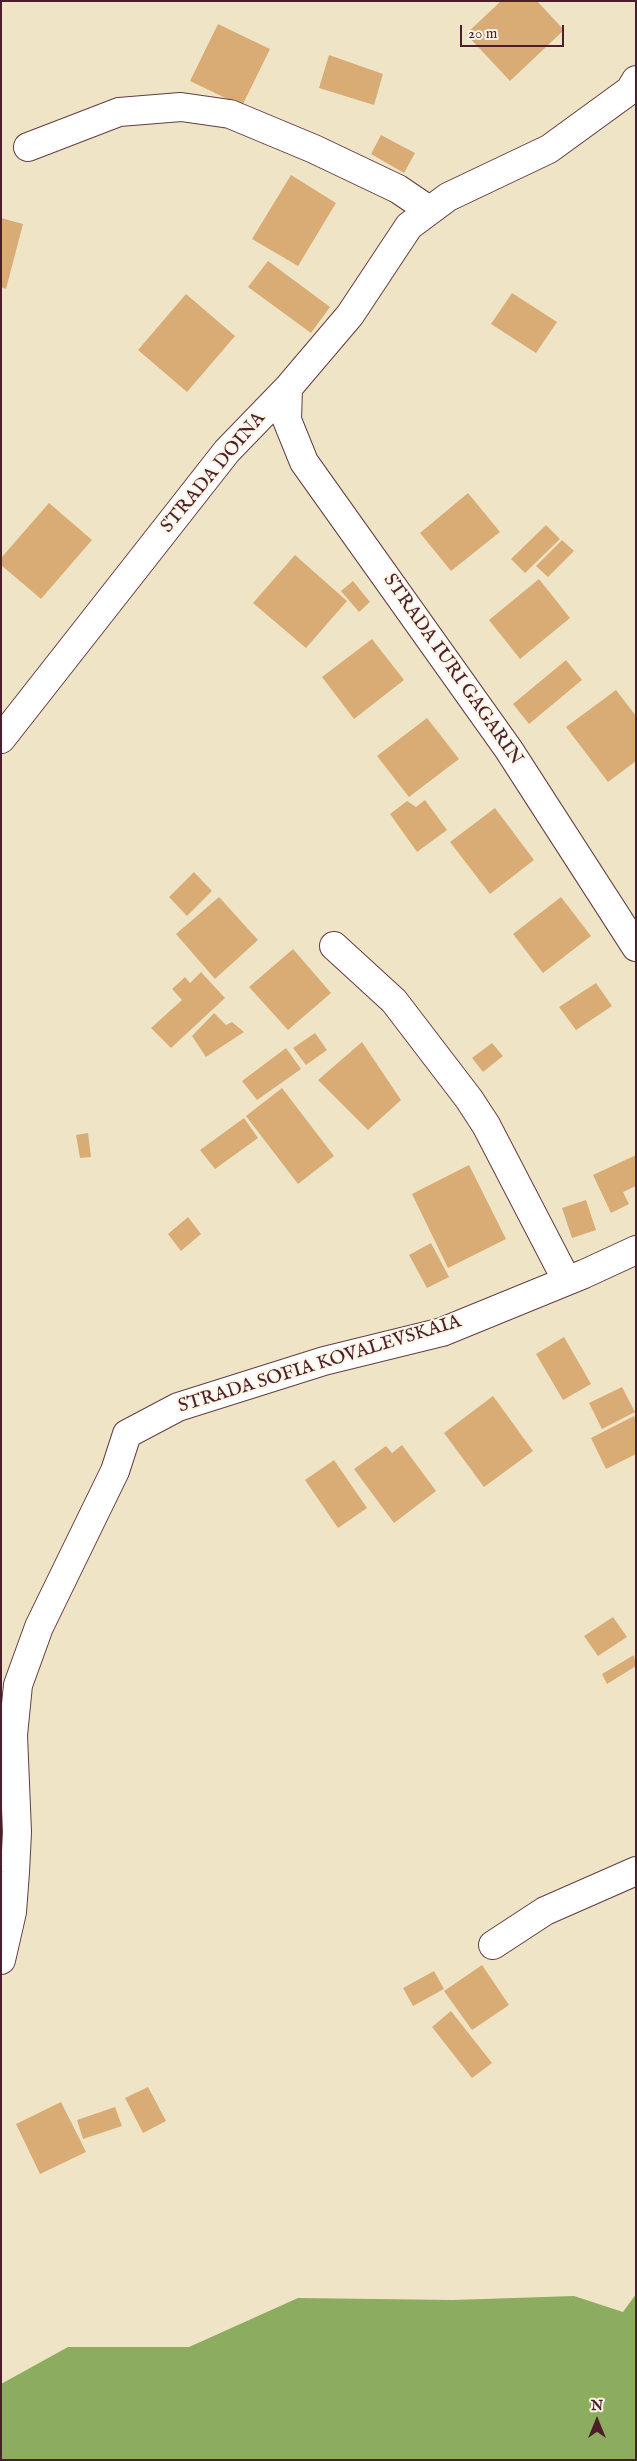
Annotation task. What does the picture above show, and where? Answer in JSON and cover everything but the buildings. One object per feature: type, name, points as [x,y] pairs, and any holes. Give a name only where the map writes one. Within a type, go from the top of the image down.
[{"type":"street","name":"STRADA DOINA","points":[[1,739],[227,451],[288,388],[350,314],[409,226],[448,197],[550,149],[630,90],[636,80]]},
{"type":"street","points":[[28,147],[119,112],[181,107],[230,114],[314,149],[398,189],[429,210]]},
{"type":"street","name":"STRADA IURI GAGARIN","points":[[288,388],[287,420],[304,462],[509,750],[636,947]]},
{"type":"street","points":[[334,946],[394,1001],[469,1099],[486,1125],[567,1281]]},
{"type":"street","name":"STRADA SOFIA KOVALEVSKAIA","points":[[1,1960],[12,1912],[16,1852],[13,1735],[18,1685],[39,1627],[115,1471],[127,1434],[178,1407],[324,1361],[442,1332],[567,1281],[636,1250]]},
{"type":"street","points":[[493,1945],[545,1911],[636,1870]]},
{"type":"green space","points":[[636,2294],[636,2460],[1,2460],[1,2384],[68,2347],[189,2347],[298,2298],[453,2300],[574,2296],[623,2312]]}]
